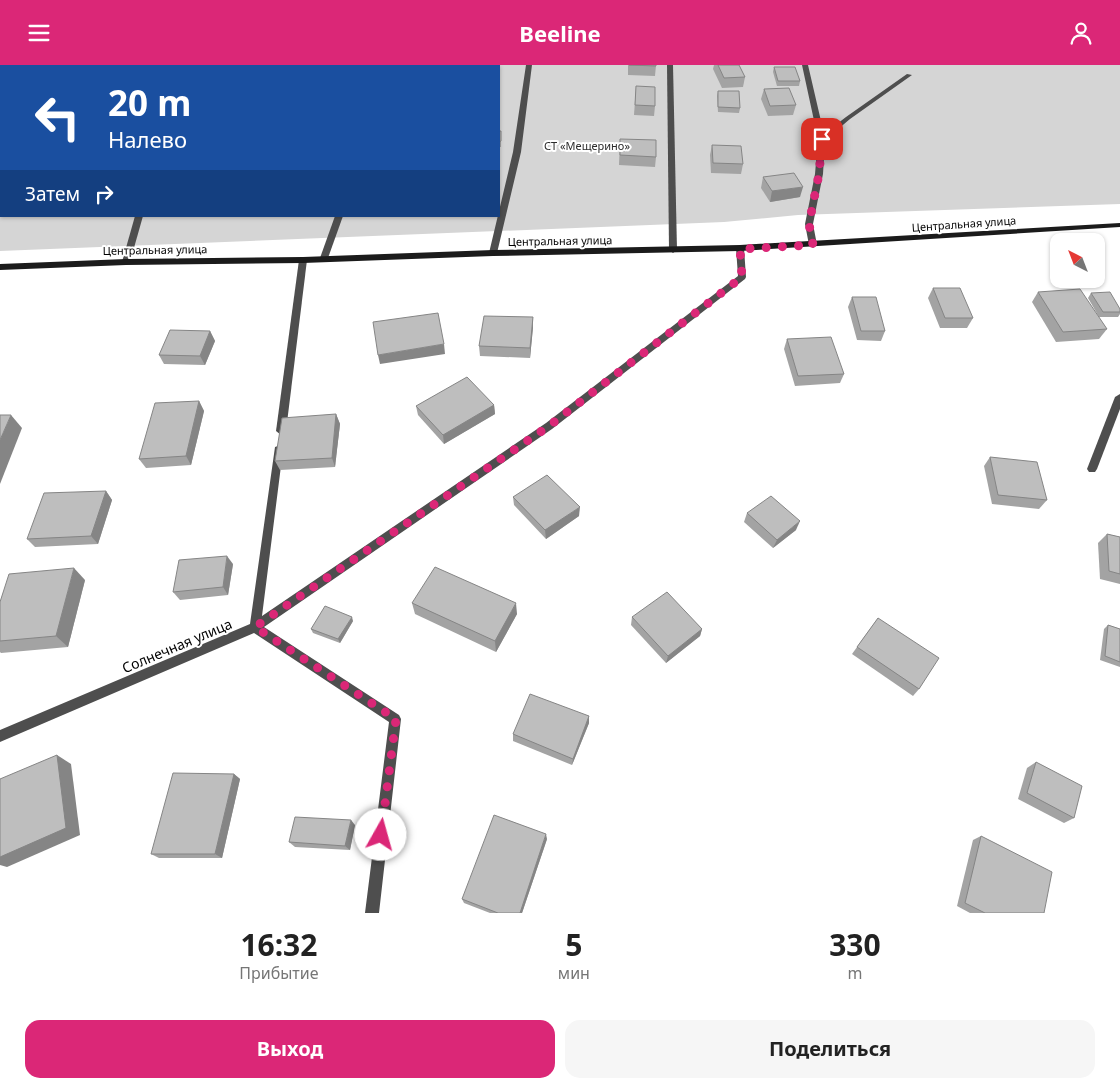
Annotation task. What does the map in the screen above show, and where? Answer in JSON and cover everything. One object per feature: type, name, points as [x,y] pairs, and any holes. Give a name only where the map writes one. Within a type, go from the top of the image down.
[{"type":"street","points":[[493,253],[517,151],[529,65]]},
{"type":"street","points":[[670,65],[673,250]]},
{"type":"street","points":[[805,65],[822,139],[819,174],[809,224],[813,245]]},
{"type":"street","points":[[822,139],[908,75]]},
{"type":"street","points":[[126,262],[139,217]]},
{"type":"street","points":[[324,257],[339,217]]},
{"type":"street","name":"Центральная улица","points":[[0,267],[324,257],[740,249],[1120,226]]},
{"type":"street","name":"Солнечная улица","points":[[0,736],[255,627],[549,426],[742,277],[740,249]]},
{"type":"street","points":[[303,259],[255,627],[396,719],[372,913]]},
{"type":"street","points":[[1092,469],[1120,397]]},
{"type":"green space","name":"СТ «Мещерино»","points":[[500,65],[1120,65],[1120,204],[798,215],[724,222],[0,251],[0,217],[500,217]]},
{"type":"building","points":[[718,65],[739,65],[745,77],[724,78]]},
{"type":"building","points":[[774,67],[795,67],[800,81],[778,81]]},
{"type":"building","points":[[636,86],[655,87],[655,106],[635,105]]},
{"type":"building","points":[[789,88],[796,105],[770,106],[764,89]]},
{"type":"building","points":[[718,91],[739,91],[740,108],[718,107]]},
{"type":"building","points":[[620,139],[656,140],[656,157],[620,155]]},
{"type":"building","points":[[712,145],[741,146],[743,164],[713,163]]},
{"type":"building","points":[[794,173],[803,187],[772,191],[763,177]]},
{"type":"building","points":[[933,288],[960,288],[973,318],[945,318]]},
{"type":"building","points":[[1080,289],[1107,329],[1063,332],[1038,292]]},
{"type":"building","points":[[1110,292],[1120,312],[1103,312],[1091,293]]},
{"type":"building","points":[[852,297],[876,297],[885,331],[861,331]]},
{"type":"building","points":[[438,313],[444,344],[378,355],[373,322]]},
{"type":"building","points":[[484,316],[533,317],[530,348],[479,346]]},
{"type":"building","points":[[170,330],[210,331],[200,356],[159,355]]},
{"type":"building","points":[[831,337],[844,374],[798,376],[787,339]]},
{"type":"building","points":[[467,377],[494,405],[443,435],[416,406]]},
{"type":"building","points":[[199,401],[186,456],[139,459],[155,403]]},
{"type":"building","points":[[336,414],[332,458],[275,461],[282,418]]},
{"type":"building","points":[[0,415],[11,415],[0,440]]},
{"type":"building","points":[[990,457],[1037,462],[1047,500],[998,495]]},
{"type":"building","points":[[547,475],[580,507],[545,530],[513,497]]},
{"type":"building","points":[[106,491],[91,536],[27,539],[44,493]]},
{"type":"building","points":[[771,496],[800,521],[777,540],[747,513]]},
{"type":"building","points":[[1107,534],[1120,537],[1120,574],[1109,571]]},
{"type":"building","points":[[227,556],[223,587],[173,592],[179,560]]},
{"type":"building","points":[[435,567],[516,603],[495,641],[412,603]]},
{"type":"building","points":[[74,568],[56,636],[0,641],[0,602],[9,574]]},
{"type":"building","points":[[667,592],[702,629],[668,656],[632,617]]},
{"type":"building","points":[[325,606],[352,617],[338,639],[311,629]]},
{"type":"building","points":[[878,618],[939,658],[919,689],[857,647]]},
{"type":"building","points":[[1108,625],[1120,629],[1120,662],[1105,656]]},
{"type":"building","points":[[530,694],[589,716],[573,759],[513,734]]},
{"type":"building","points":[[57,755],[66,828],[0,857],[0,779]]},
{"type":"building","points":[[1036,762],[1082,786],[1074,818],[1027,793]]},
{"type":"building","points":[[173,773],[234,774],[215,854],[151,854]]},
{"type":"building","points":[[494,815],[546,834],[520,913],[498,913],[462,899]]},
{"type":"building","points":[[295,817],[351,820],[345,846],[289,842]]},
{"type":"building","points":[[981,836],[1052,872],[1044,913],[985,913],[965,903]]},
{"type":"route","points":[[381,835],[396,719],[255,627],[549,426],[742,277],[740,249],[813,245],[809,224],[819,174],[822,139]]}]
